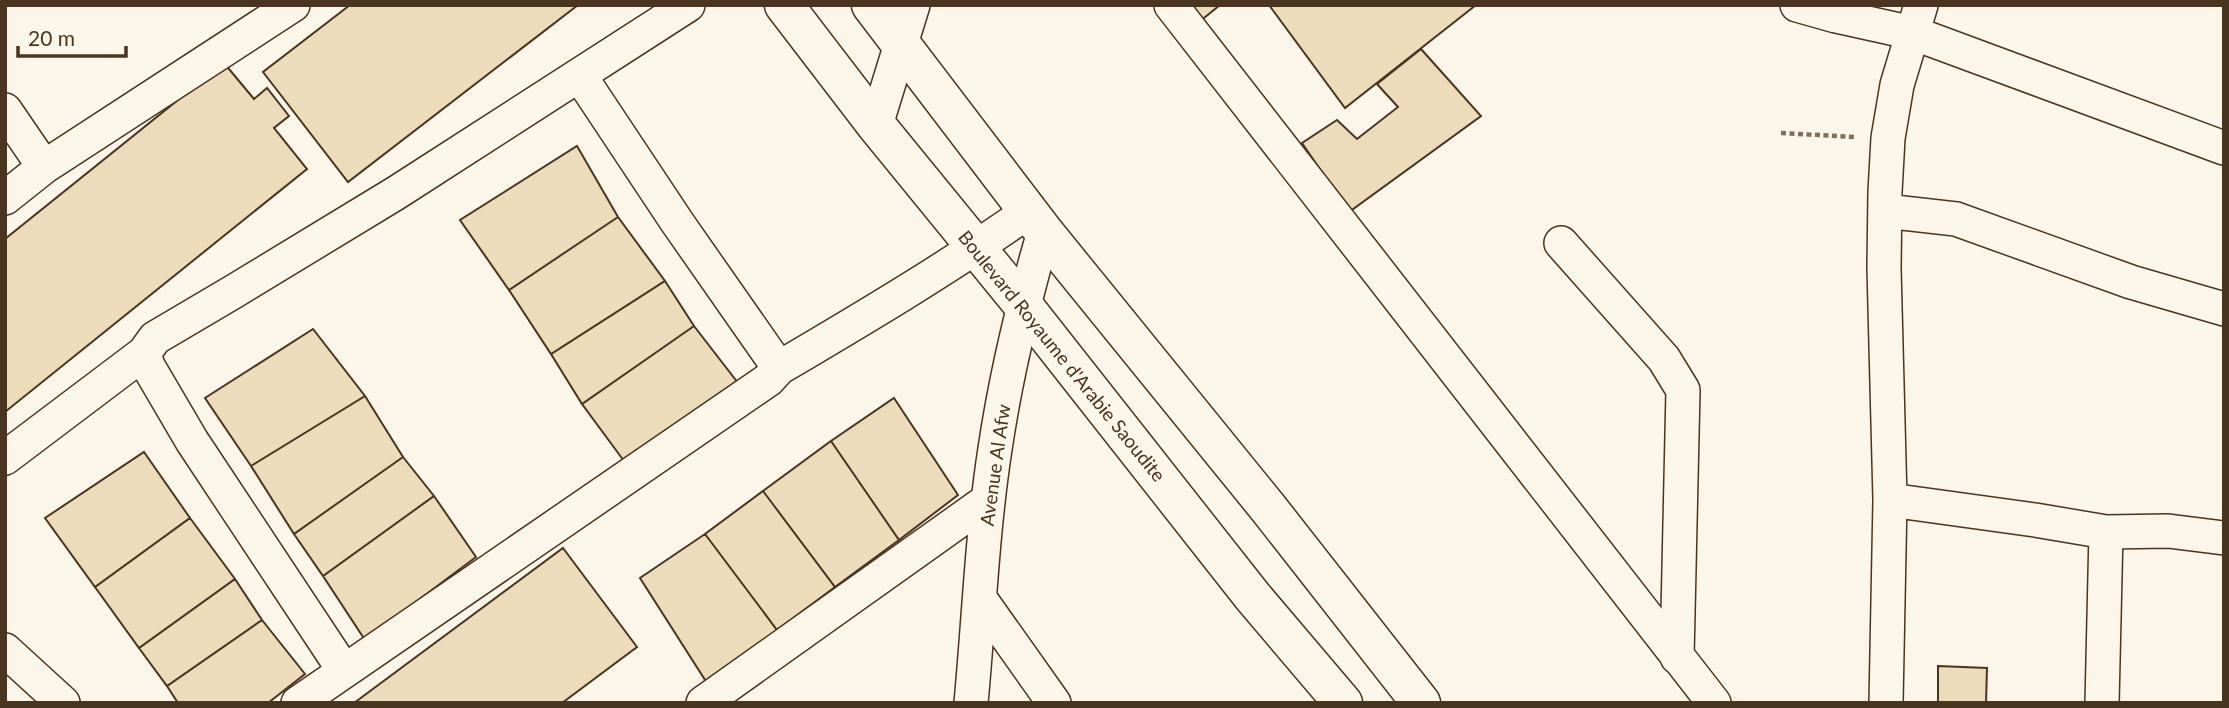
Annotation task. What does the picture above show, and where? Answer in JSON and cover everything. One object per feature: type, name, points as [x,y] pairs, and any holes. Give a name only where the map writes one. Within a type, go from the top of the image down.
[{"type":"main road","name":"Boulevard Royaume d'Arabie Saoudite","points":[[784,5],[876,125],[1023,305],[1253,597],[1343,703]]},
{"type":"main road","points":[[871,5],[1037,221],[1421,703]]},
{"type":"street","points":[[5,198],[44,167],[293,5]]},
{"type":"street","points":[[5,458],[144,353],[155,338],[384,200],[688,5]]},
{"type":"street","points":[[876,125],[913,5]]},
{"type":"street","points":[[1171,5],[1714,703]]},
{"type":"street","points":[[1797,5],[1917,19],[2224,148]]},
{"type":"street","points":[[1886,703],[1890,500],[1885,211],[1888,138],[1897,85],[1917,19]]},
{"type":"street","points":[[580,76],[779,368]]},
{"type":"street","points":[[5,110],[44,167]]},
{"type":"street","points":[[1885,211],[1956,219],[2132,282],[2224,309]]},
{"type":"street","points":[[298,703],[756,388],[779,368],[976,248],[1037,221]]},
{"type":"street","name":"Avenue Al Afw","points":[[971,703],[988,500],[1008,371],[1023,305],[1037,221]]},
{"type":"street","points":[[1560,243],[1664,359],[1683,390],[1677,657]]},
{"type":"street","points":[[144,353],[148,366],[192,440],[343,670]]},
{"type":"street","points":[[703,703],[732,692],[988,500]]},
{"type":"street","points":[[1890,500],[2106,532],[2168,531],[2224,538]]},
{"type":"street","points":[[2102,703],[2106,532]]},
{"type":"street","points":[[981,600],[1054,703]]},
{"type":"street","points":[[5,650],[63,703]]},
{"type":"path","points":[[1781,133],[1888,138]]},
{"type":"building","points":[[350,5],[578,5],[348,182],[263,72]]},
{"type":"building","points":[[1188,5],[1220,5],[1199,22]]},
{"type":"building","points":[[1269,5],[1476,5],[1345,108]]},
{"type":"building","points":[[1421,49],[1481,116],[1349,212],[1302,143],[1337,120],[1357,139],[1398,107],[1377,84]]},
{"type":"building","points":[[224,63],[254,99],[267,88],[289,116],[274,128],[307,169],[5,412],[5,239]]},
{"type":"building","points":[[577,146],[618,217],[509,290],[460,220]]},
{"type":"building","points":[[618,217],[665,281],[551,354],[509,290]]},
{"type":"building","points":[[665,281],[694,326],[582,404],[551,354]]},
{"type":"building","points":[[694,326],[738,383],[624,461],[582,404]]},
{"type":"building","points":[[313,329],[365,396],[251,466],[205,398]]},
{"type":"building","points":[[365,396],[403,457],[294,534],[251,466]]},
{"type":"building","points":[[894,398],[958,495],[899,540],[831,441]]},
{"type":"building","points":[[831,441],[899,540],[835,587],[763,491]]},
{"type":"building","points":[[144,452],[190,518],[95,587],[45,518]]},
{"type":"building","points":[[403,457],[434,496],[323,576],[294,534]]},
{"type":"building","points":[[763,491],[835,587],[777,630],[705,534]]},
{"type":"building","points":[[434,496],[476,557],[365,640],[323,576]]},
{"type":"building","points":[[190,518],[235,579],[139,648],[95,587]]},
{"type":"building","points":[[705,534],[777,630],[707,683],[640,578]]},
{"type":"building","points":[[563,548],[637,647],[562,703],[354,703]]},
{"type":"building","points":[[235,579],[262,620],[167,686],[139,648]]},
{"type":"building","points":[[262,620],[305,674],[268,703],[178,703],[167,686]]},
{"type":"building","points":[[1938,666],[1987,668],[1986,703],[1938,703]]}]
